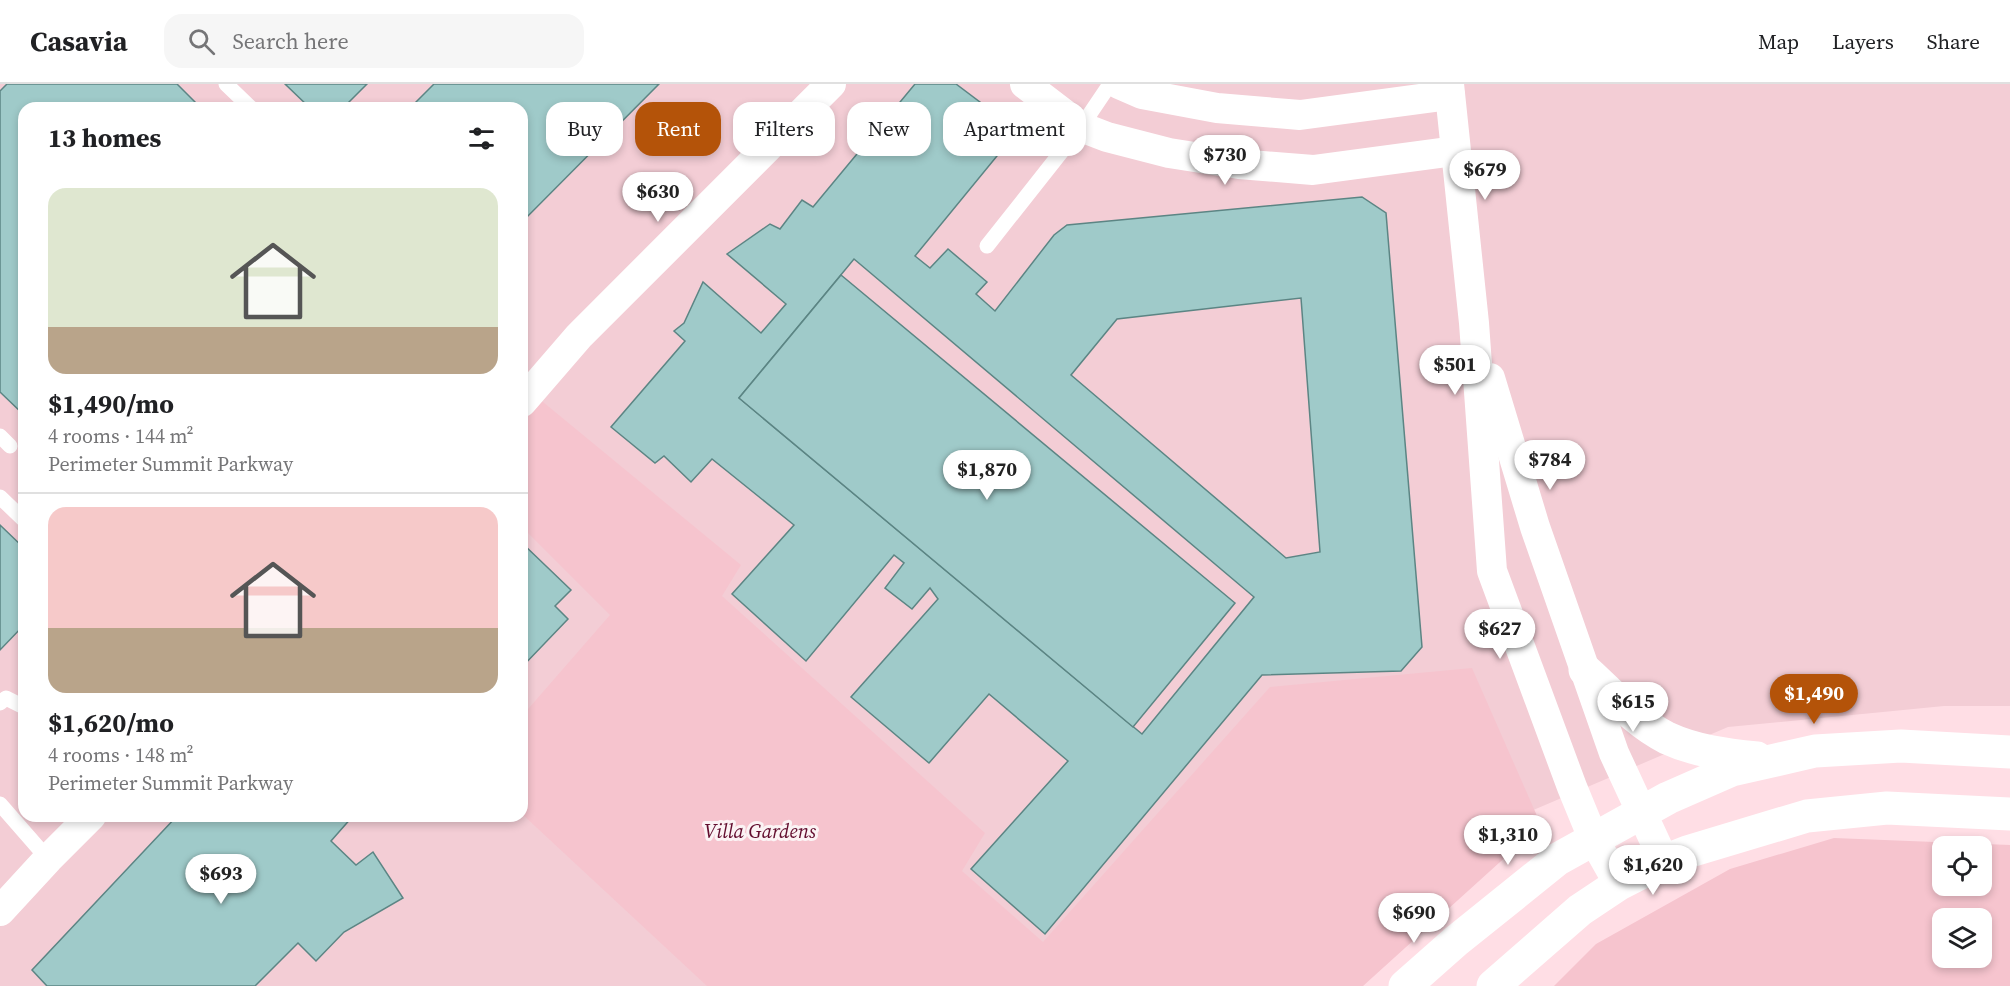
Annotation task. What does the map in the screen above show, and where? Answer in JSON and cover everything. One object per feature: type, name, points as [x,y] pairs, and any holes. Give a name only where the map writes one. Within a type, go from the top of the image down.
[{"type":"main road","points":[[1585,670],[1625,709],[1666,737],[1698,749],[1720,754],[1771,760]]},
{"type":"main road","points":[[1405,986],[1456,941],[1558,859],[1668,798],[1732,770],[1815,751],[1901,746],[2010,752]]},
{"type":"main road","points":[[1493,986],[1580,910],[1619,884],[1664,861],[1688,852],[1807,816],[1887,808],[2010,814]]},
{"type":"street","points":[[528,392],[579,336],[831,84]]},
{"type":"street","points":[[1025,84],[1048,102]]},
{"type":"street","points":[[1119,84],[1142,94],[1206,106],[1300,115],[1449,89],[1474,323],[1492,571],[1593,838],[1619,884]]},
{"type":"street","points":[[1086,129],[1107,137],[1169,153],[1239,164],[1313,170],[1455,151]]},
{"type":"street","points":[[1474,323],[1535,527],[1614,753],[1664,861]]},
{"type":"street","points":[[0,912],[85,822]]},
{"type":"lane","points":[[226,84],[236,101]]},
{"type":"lane","points":[[1086,120],[1110,84]]},
{"type":"lane","points":[[987,246],[1058,156]]},
{"type":"lane","points":[[0,497],[18,514]]},
{"type":"lane","points":[[0,703],[6,698],[18,704]]},
{"type":"lane","points":[[0,804],[48,859]]},
{"type":"shaded area","points":[[0,84],[2010,84],[2010,706],[1944,706],[1728,727],[1510,820],[1338,986],[0,986]]},
{"type":"green space","name":"Villa Gardens","points":[[528,390],[741,565],[722,596],[985,833],[962,871],[1043,942],[1270,687],[1472,668],[1541,825],[1363,986],[707,986],[528,820],[528,709],[610,615],[528,533]]},
{"type":"green space","points":[[1834,838],[1932,842],[1932,896],[1992,896],[1992,844],[2010,845],[2010,986],[1554,986],[1596,944],[1730,869]]},
{"type":"building","points":[[7,84],[177,84],[195,102],[18,102],[18,409],[0,392],[0,91]]},
{"type":"building","points":[[285,84],[367,84],[349,102],[304,102]]},
{"type":"building","points":[[434,84],[659,84],[641,102],[635,102],[635,108],[623,120],[623,102],[546,102],[546,156],[588,156],[528,216],[528,102],[416,102]]},
{"type":"building","points":[[915,84],[956,84],[980,102],[943,102],[943,156],[997,156],[915,256],[930,268],[948,249],[987,282],[976,294],[995,311],[1054,235],[1067,225],[1362,197],[1386,213],[1422,647],[1401,671],[1262,675],[1045,934],[971,869],[1068,761],[989,694],[929,763],[851,697],[938,599],[930,588],[912,609],[885,588],[904,563],[894,555],[806,661],[732,594],[794,525],[712,459],[691,482],[664,456],[655,463],[611,427],[685,341],[674,331],[684,323],[703,282],[761,333],[786,304],[727,254],[770,224],[780,229],[802,200],[813,207],[855,156],[931,156],[931,102],[900,102]],"holes":[[[854,259],[1254,597],[1142,734],[739,398]],[[1301,298],[1320,552],[1286,558],[1071,375],[1117,319]]]},
{"type":"building","points":[[841,275],[1235,603],[1133,727],[739,398]]},
{"type":"building","points":[[0,525],[18,542],[18,631],[0,650]]},
{"type":"building","points":[[528,549],[571,590],[555,606],[568,619],[528,661]]},
{"type":"building","points":[[171,822],[348,822],[331,841],[356,865],[373,852],[403,898],[344,932],[316,961],[298,943],[255,986],[47,986],[32,970]]}]
